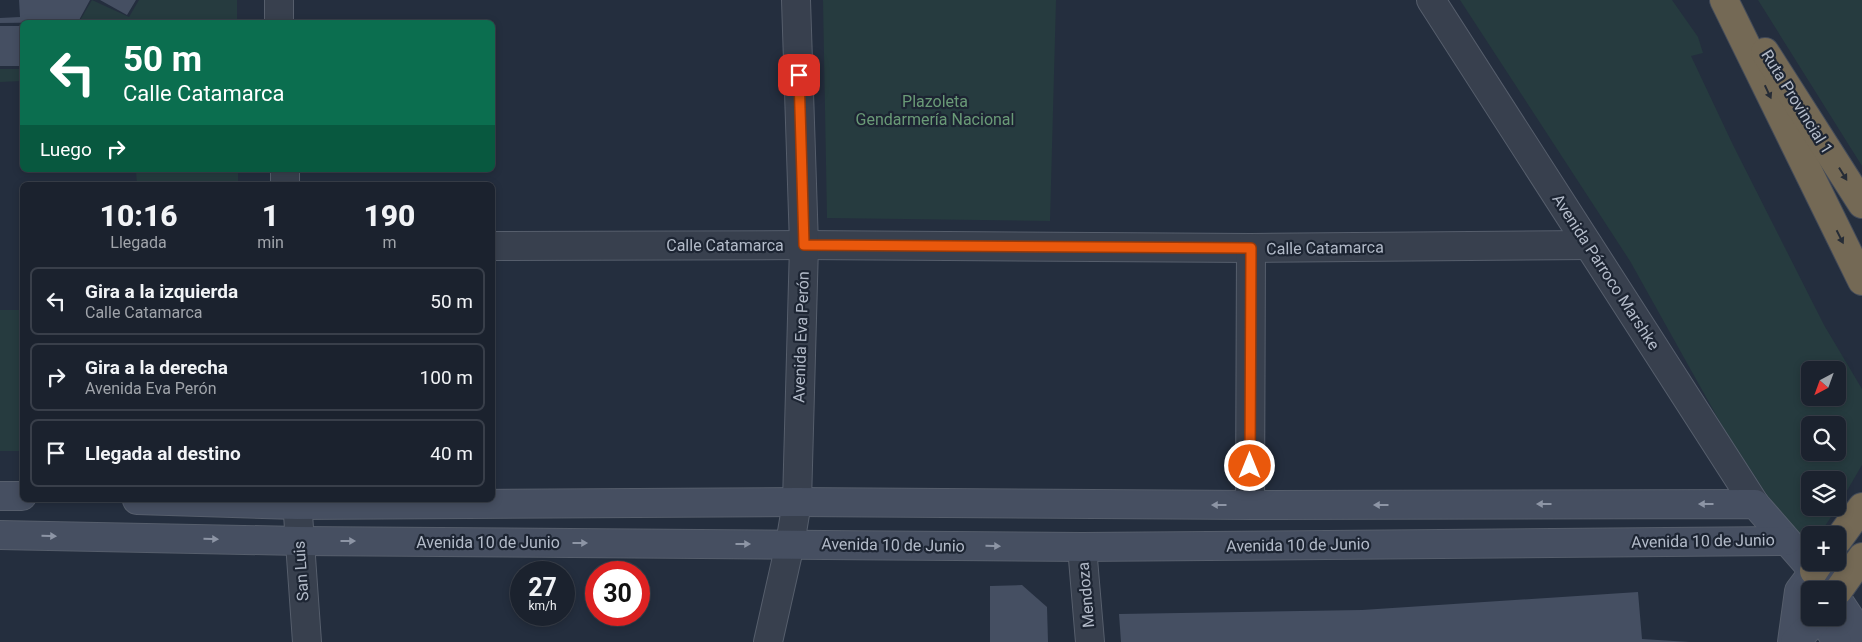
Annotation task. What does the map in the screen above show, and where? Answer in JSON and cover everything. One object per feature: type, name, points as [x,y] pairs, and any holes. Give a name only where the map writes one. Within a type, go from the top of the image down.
[{"type":"highway","points":[[1724,0],[1779,116],[1862,281]]},
{"type":"highway","name":"Ruta Provincial 1","points":[[1732,0],[1862,204]]},
{"type":"highway","points":[[1846,529],[1862,507]]},
{"type":"highway","points":[[1845,581],[1862,557]]},
{"type":"street","points":[[278,0],[279,20]]},
{"type":"street","name":"Avenida Eva Perón","points":[[768,642],[790,544],[797,502],[804,245],[796,0]]},
{"type":"street","name":"Avenida Párroco Marshke","points":[[1431,0],[1755,504],[1786,541],[1814,581]]},
{"type":"street","name":"Calle Catamarca","points":[[495,246],[804,245],[1251,248],[1588,245]]},
{"type":"street","points":[[1250,505],[1251,248]]},
{"type":"street","points":[[0,496],[20,496]]},
{"type":"street","points":[[297,502],[797,502],[1250,505],[1755,504]]},
{"type":"street","name":"San Luis","points":[[297,502],[307,642]]},
{"type":"street","name":"Avenida 10 de Junio","points":[[0,535],[299,541],[1082,547],[1786,541]]},
{"type":"street","name":"Mendoza","points":[[1082,547],[1090,642]]},
{"type":"street","points":[[1846,612],[1862,636]]},
{"type":"street","points":[[1792,642],[1801,619]]},
{"type":"street","points":[[1796,642],[1812,626]]},
{"type":"street","points":[[1826,626],[1837,642]]},
{"type":"green space","points":[[92,0],[129,17],[139,0],[237,0],[237,20],[80,20]]},
{"type":"green space","name":"Plazoleta Gendarmería Nacional","points":[[823,0],[1056,0],[1050,221],[827,218]]},
{"type":"green space","points":[[1460,0],[1672,0],[1698,37],[1703,53],[1691,56],[1733,145],[1824,325],[1845,361],[1801,361],[1801,406],[1846,406],[1846,362],[1862,389],[1862,465],[1846,492],[1846,471],[1801,471],[1801,516],[1832,516],[1825,526],[1801,526],[1801,536],[1786,524],[1725,431],[1630,261]]},
{"type":"green space","points":[[1758,0],[1862,0],[1862,166]]},
{"type":"green space","points":[[0,69],[20,69],[20,81],[0,82]]},
{"type":"green space","points":[[136,172],[238,172],[238,182],[137,182]]},
{"type":"green space","points":[[0,310],[20,310],[20,451],[0,451]]},
{"type":"building","points":[[19,0],[90,0],[79,20],[20,20],[20,23],[0,23],[0,18],[20,17]]},
{"type":"building","points":[[100,0],[136,0],[127,15]]},
{"type":"building","points":[[0,26],[20,26],[20,66],[0,66]]},
{"type":"building","points":[[1022,585],[1047,607],[1048,642],[990,642],[990,586]]},
{"type":"building","points":[[1638,592],[1642,639],[1690,642],[1121,642],[1119,614],[1362,610]]},
{"type":"route","points":[[799,75],[804,245],[1251,248],[1250,466]]}]
